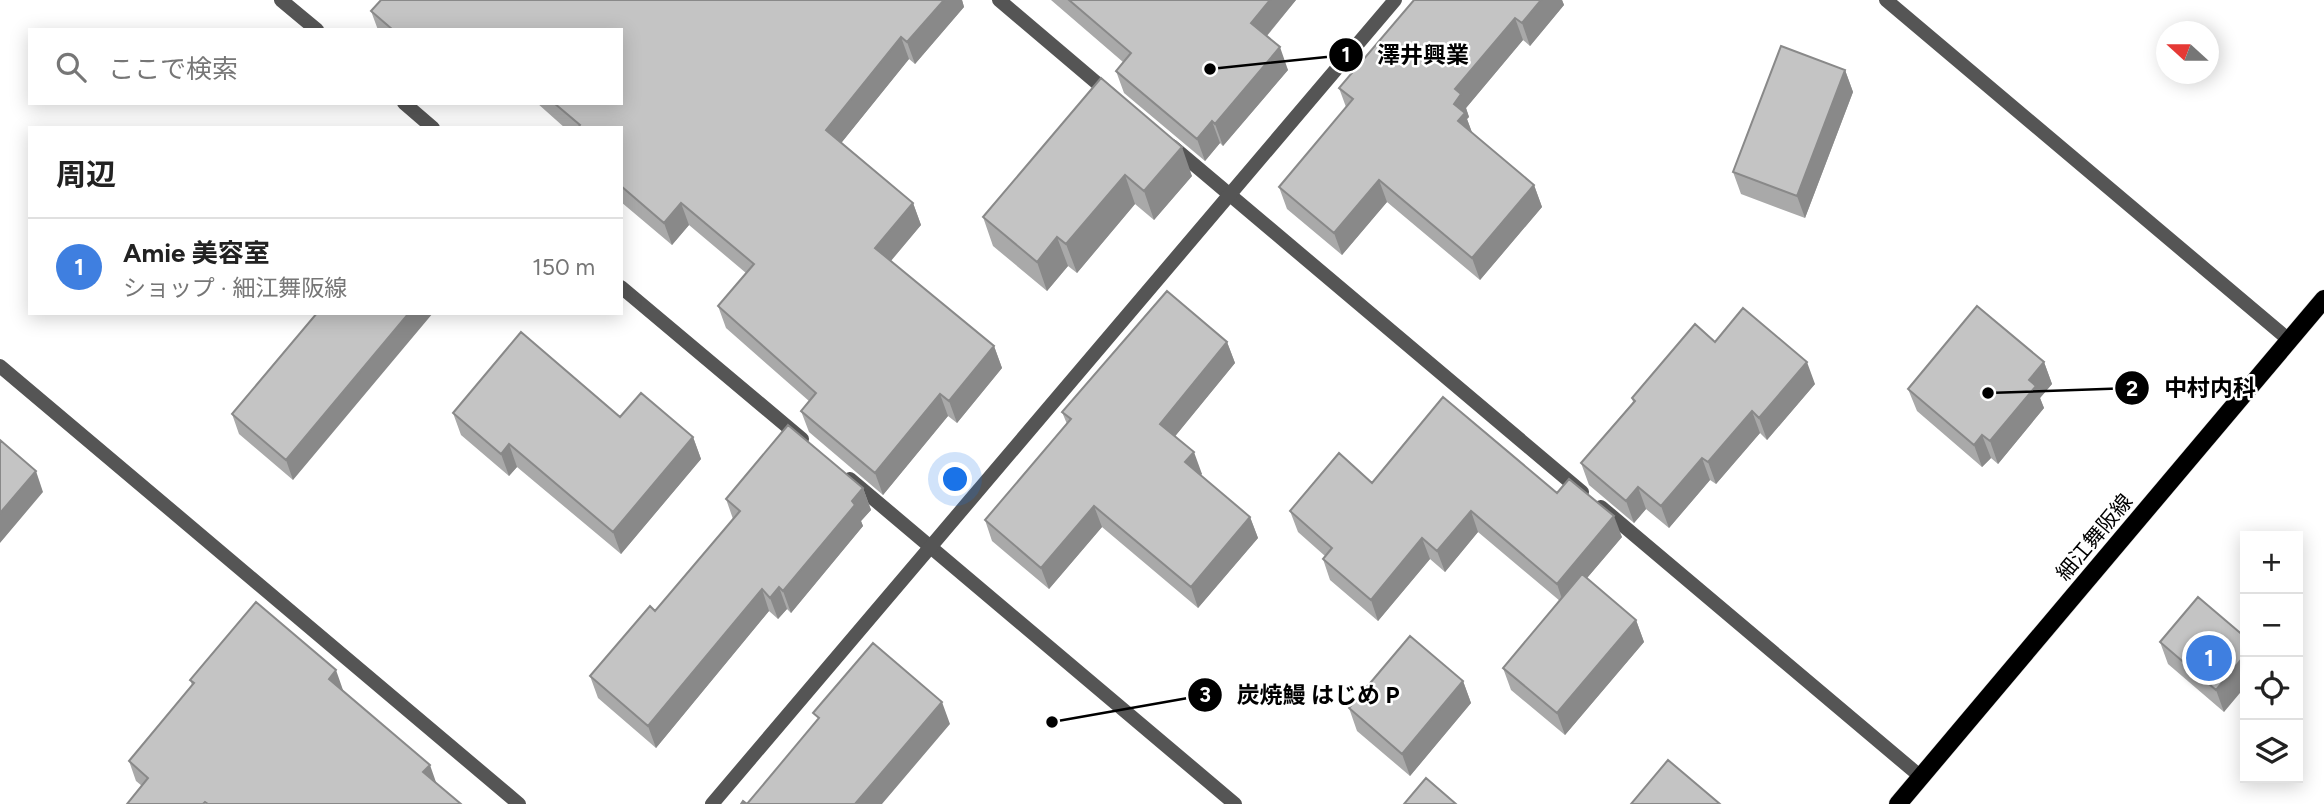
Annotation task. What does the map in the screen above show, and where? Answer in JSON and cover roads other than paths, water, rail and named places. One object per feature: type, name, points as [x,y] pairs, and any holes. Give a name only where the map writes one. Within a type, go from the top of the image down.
[{"type":"main road","name":"細江舞阪線","points":[[1898,804],[2324,299]]},
{"type":"street","points":[[281,0],[315,28]]},
{"type":"street","points":[[999,0],[1125,106]]},
{"type":"street","points":[[712,804],[1395,0]]},
{"type":"street","points":[[1886,0],[2289,340]]},
{"type":"street","points":[[406,105],[431,126]]},
{"type":"street","points":[[1156,133],[1921,777]]},
{"type":"street","points":[[623,289],[813,449]]},
{"type":"street","points":[[0,366],[519,804]]},
{"type":"street","points":[[834,466],[1235,804]]},
{"type":"place","name":"澤井興業","points":[[1210,69]]},
{"type":"place","name":"中村内科","points":[[1988,393]]},
{"type":"place","name":"Amie 美容室","points":[[2209,658]]},
{"type":"place","name":"炭焼鰻 はじめ P","points":[[1052,722]]}]
